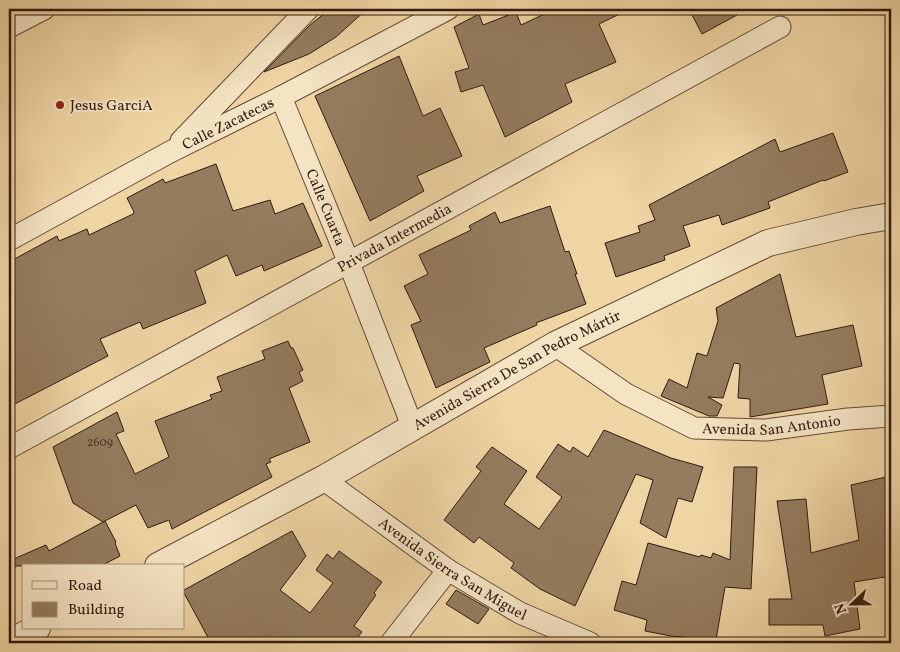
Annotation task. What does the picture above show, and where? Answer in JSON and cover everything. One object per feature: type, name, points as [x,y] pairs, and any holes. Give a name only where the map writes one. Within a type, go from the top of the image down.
[{"type":"street","points":[[9,27],[44,9]]},
{"type":"street","points":[[170,152],[308,9]]},
{"type":"street","name":"Calle Zacatecas","points":[[9,240],[170,152],[281,97],[448,9]]},
{"type":"street","name":"Privada Intermedia","points":[[9,448],[780,27]]},
{"type":"street","name":"Calle Cuarta","points":[[281,97],[349,263],[413,428]]},
{"type":"street","name":"Avenida Sierra De San Pedro Mártir","points":[[162,564],[323,479],[555,346],[768,243],[856,222],[891,216]]},
{"type":"street","name":"Avenida San Antonio","points":[[555,346],[626,394],[694,428],[766,430],[848,419],[891,416]]},
{"type":"street","name":"Avenida Sierra San Miguel","points":[[323,479],[448,570],[520,613],[590,643]]},
{"type":"street","points":[[391,643],[448,570]]},
{"type":"street","points":[[9,643],[33,630]]},
{"type":"building","points":[[330,9],[367,9],[336,37],[309,54],[264,72],[310,25]]},
{"type":"building","points":[[555,9],[630,9],[599,24],[616,62],[565,84],[572,102],[505,137],[483,85],[461,92],[455,72],[469,68],[454,27],[479,14],[483,25],[516,12],[521,25]]},
{"type":"building","points":[[689,9],[748,9],[702,34]]},
{"type":"building","points":[[399,56],[423,116],[440,108],[462,156],[417,176],[424,191],[370,221],[315,96]]},
{"type":"building","points":[[833,133],[848,172],[768,202],[770,208],[722,225],[719,215],[683,226],[690,246],[664,256],[665,260],[616,277],[605,243],[640,232],[638,226],[655,220],[649,205],[775,139],[780,152]]},
{"type":"building","points":[[216,164],[233,211],[270,200],[275,214],[303,203],[322,246],[264,271],[262,265],[236,276],[227,255],[195,271],[206,303],[143,329],[140,322],[100,339],[108,356],[9,407],[9,339],[11,338],[9,333],[9,262],[57,236],[59,241],[87,229],[89,235],[133,214],[134,212],[127,198],[163,179],[165,183]]},
{"type":"building","points":[[550,206],[565,252],[569,251],[586,304],[536,323],[537,325],[484,348],[490,362],[436,388],[411,325],[421,321],[404,286],[428,274],[419,255],[471,230],[469,226],[495,212],[500,223]]},
{"type":"building","points":[[780,274],[796,337],[853,325],[862,366],[822,375],[828,404],[750,417],[750,399],[738,398],[740,364],[734,363],[723,398],[708,397],[722,405],[717,416],[709,416],[661,396],[669,379],[687,388],[697,353],[707,356],[718,321],[716,308]]},
{"type":"building","points":[[288,341],[303,370],[299,372],[303,381],[289,388],[310,442],[269,459],[271,462],[266,464],[272,477],[172,529],[169,520],[148,528],[136,505],[103,522],[73,503],[53,447],[117,412],[124,431],[116,434],[135,474],[169,457],[155,421],[212,399],[210,395],[222,391],[217,377],[265,359],[262,351]]},
{"type":"building","points":[[604,430],[671,458],[703,467],[692,502],[678,498],[666,538],[640,523],[653,480],[636,474],[575,606],[540,589],[511,568],[514,563],[479,537],[474,543],[444,520],[481,471],[476,467],[492,447],[527,471],[504,504],[539,529],[562,497],[536,477],[558,444],[570,452],[573,447],[588,457]]},
{"type":"building","points":[[734,467],[757,467],[751,589],[725,587],[716,640],[671,636],[645,631],[647,620],[614,610],[622,581],[636,585],[648,543],[700,557],[701,555],[711,558],[713,553],[730,560]]},
{"type":"building","points":[[886,477],[891,518],[891,576],[854,582],[860,629],[825,636],[823,625],[769,625],[769,599],[792,599],[777,501],[806,499],[811,553],[859,540],[851,485]]},
{"type":"building","points":[[105,521],[116,542],[120,556],[105,564],[22,564],[22,566],[9,566],[9,561],[46,545],[49,551]]},
{"type":"building","points":[[292,531],[306,556],[280,590],[310,613],[333,583],[316,570],[327,554],[333,559],[339,551],[382,582],[374,593],[376,595],[354,626],[362,632],[353,643],[211,643],[185,595],[185,589]]},
{"type":"building","points":[[456,590],[489,609],[478,624],[446,604]]},
{"type":"place","name":"Jesus GarciA","points":[[60,105]]}]
